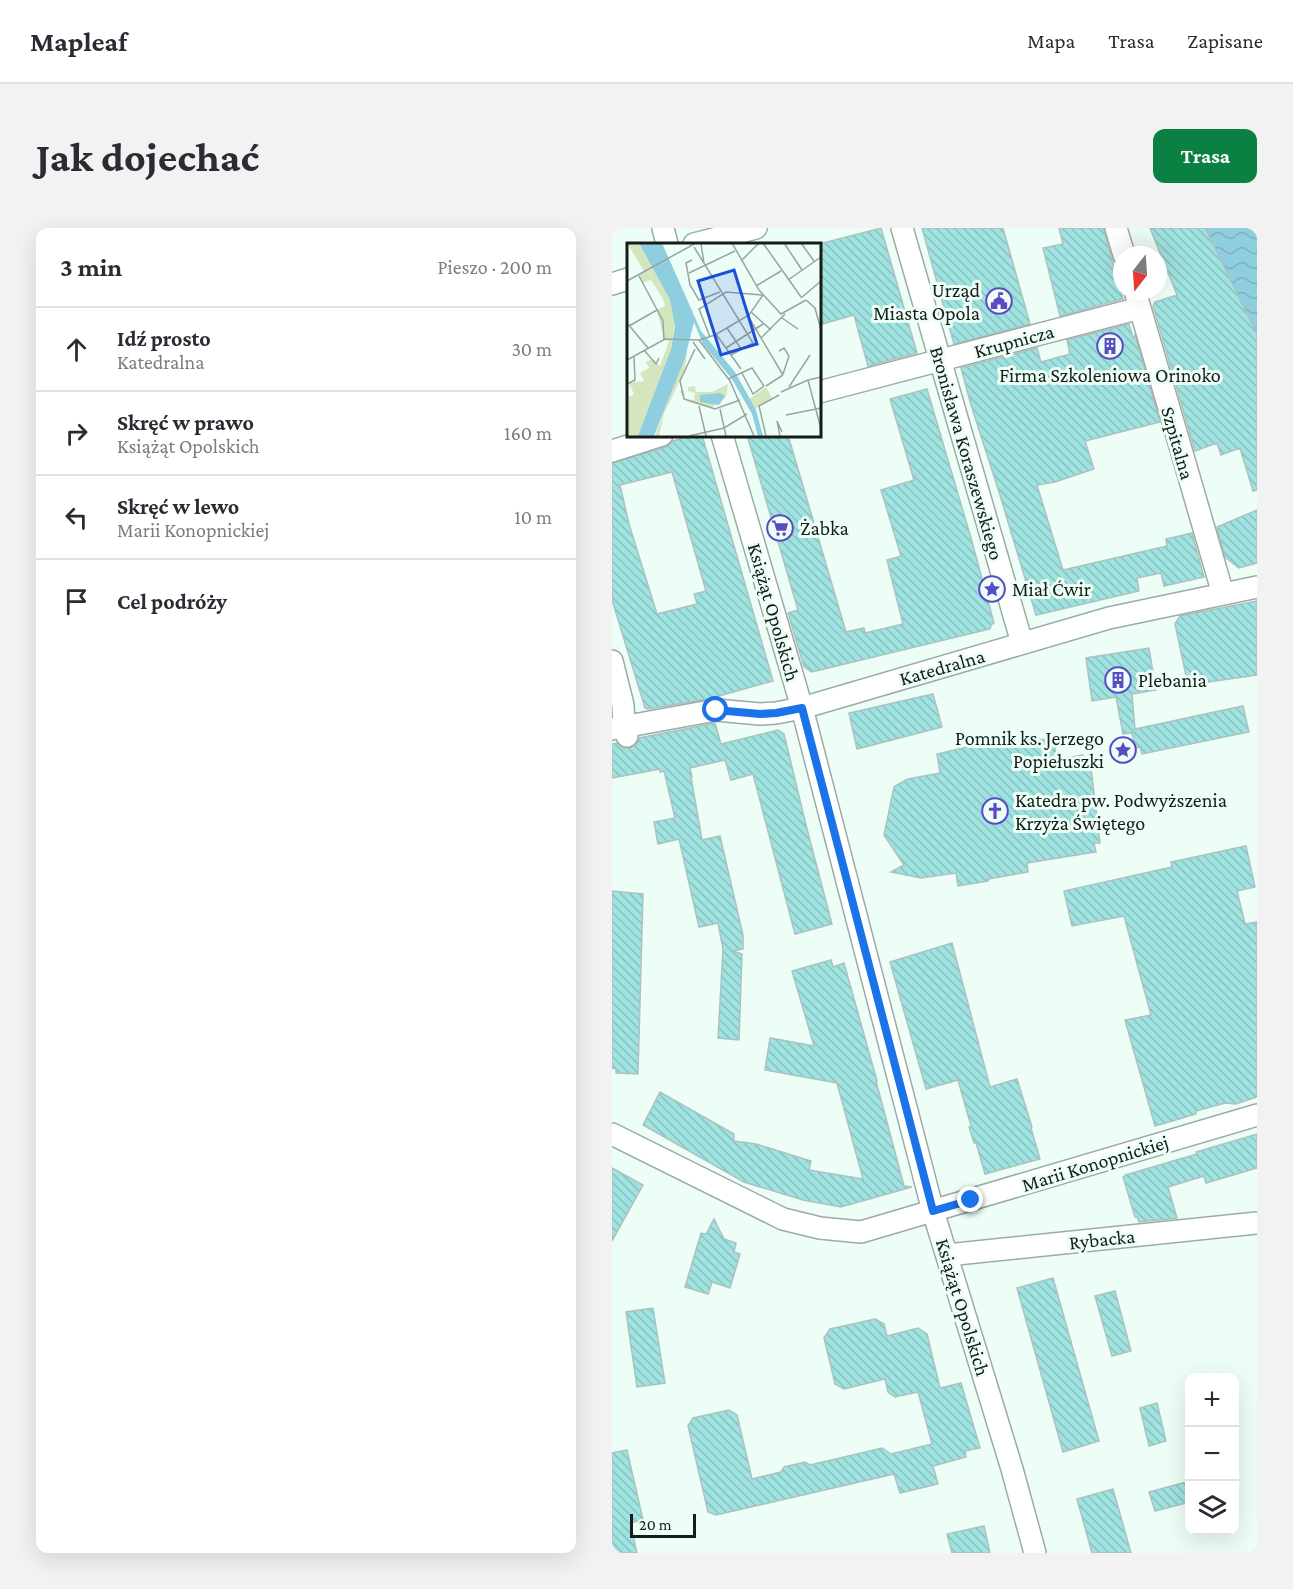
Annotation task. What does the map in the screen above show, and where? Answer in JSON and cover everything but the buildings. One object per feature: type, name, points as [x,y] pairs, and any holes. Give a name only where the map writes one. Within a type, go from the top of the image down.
[{"type":"street","points":[[663,228],[667,243]]},
{"type":"street","points":[[698,243],[756,228]]},
{"type":"street","name":"Bronisława Koraszewskiego","points":[[902,228],[1022,644]]},
{"type":"street","points":[[1116,228],[1121,246]]},
{"type":"street","points":[[612,284],[627,279]]},
{"type":"street","name":"Krupnicza","points":[[820,392],[940,361],[1137,300]]},
{"type":"street","name":"Szpitalna","points":[[1137,300],[1223,594]]},
{"type":"street","points":[[612,451],[659,436]]},
{"type":"street","name":"Książąt Opolskich","points":[[722,436],[802,708],[933,1211],[1009,1458],[1035,1553]]},
{"type":"street","name":"Katedralna","points":[[619,729],[716,710],[760,714],[802,708],[1109,618],[1257,588]]},
{"type":"street","points":[[612,661],[623,705],[619,729]]},
{"type":"street","name":"Marii Konopnickiej","points":[[612,1134],[783,1219],[820,1228],[861,1232],[1257,1115]]},
{"type":"street","name":"Rybacka","points":[[947,1255],[1257,1223]]},
{"type":"water","points":[[1203,228],[1257,228],[1257,335],[1207,231],[1205,232]]},
{"type":"place","name":"Urząd Miasta Opola","points":[[999,301]]},
{"type":"place","name":"Firma Szkoleniowa Orinoko","points":[[1110,346]]},
{"type":"place","name":"Żabka","points":[[780,528]]},
{"type":"place","name":"Miał Ćwir","points":[[992,589]]},
{"type":"place","name":"Plebania","points":[[1118,680]]},
{"type":"place","name":"Pomnik ks. Jerzego Popiełuszki","points":[[1123,750]]},
{"type":"place","name":"Katedra pw. Podwyższenia Krzyża Świętego","points":[[995,811]]},
{"type":"route","points":[[716,710],[760,714],[802,708],[933,1211],[971,1200]]}]
